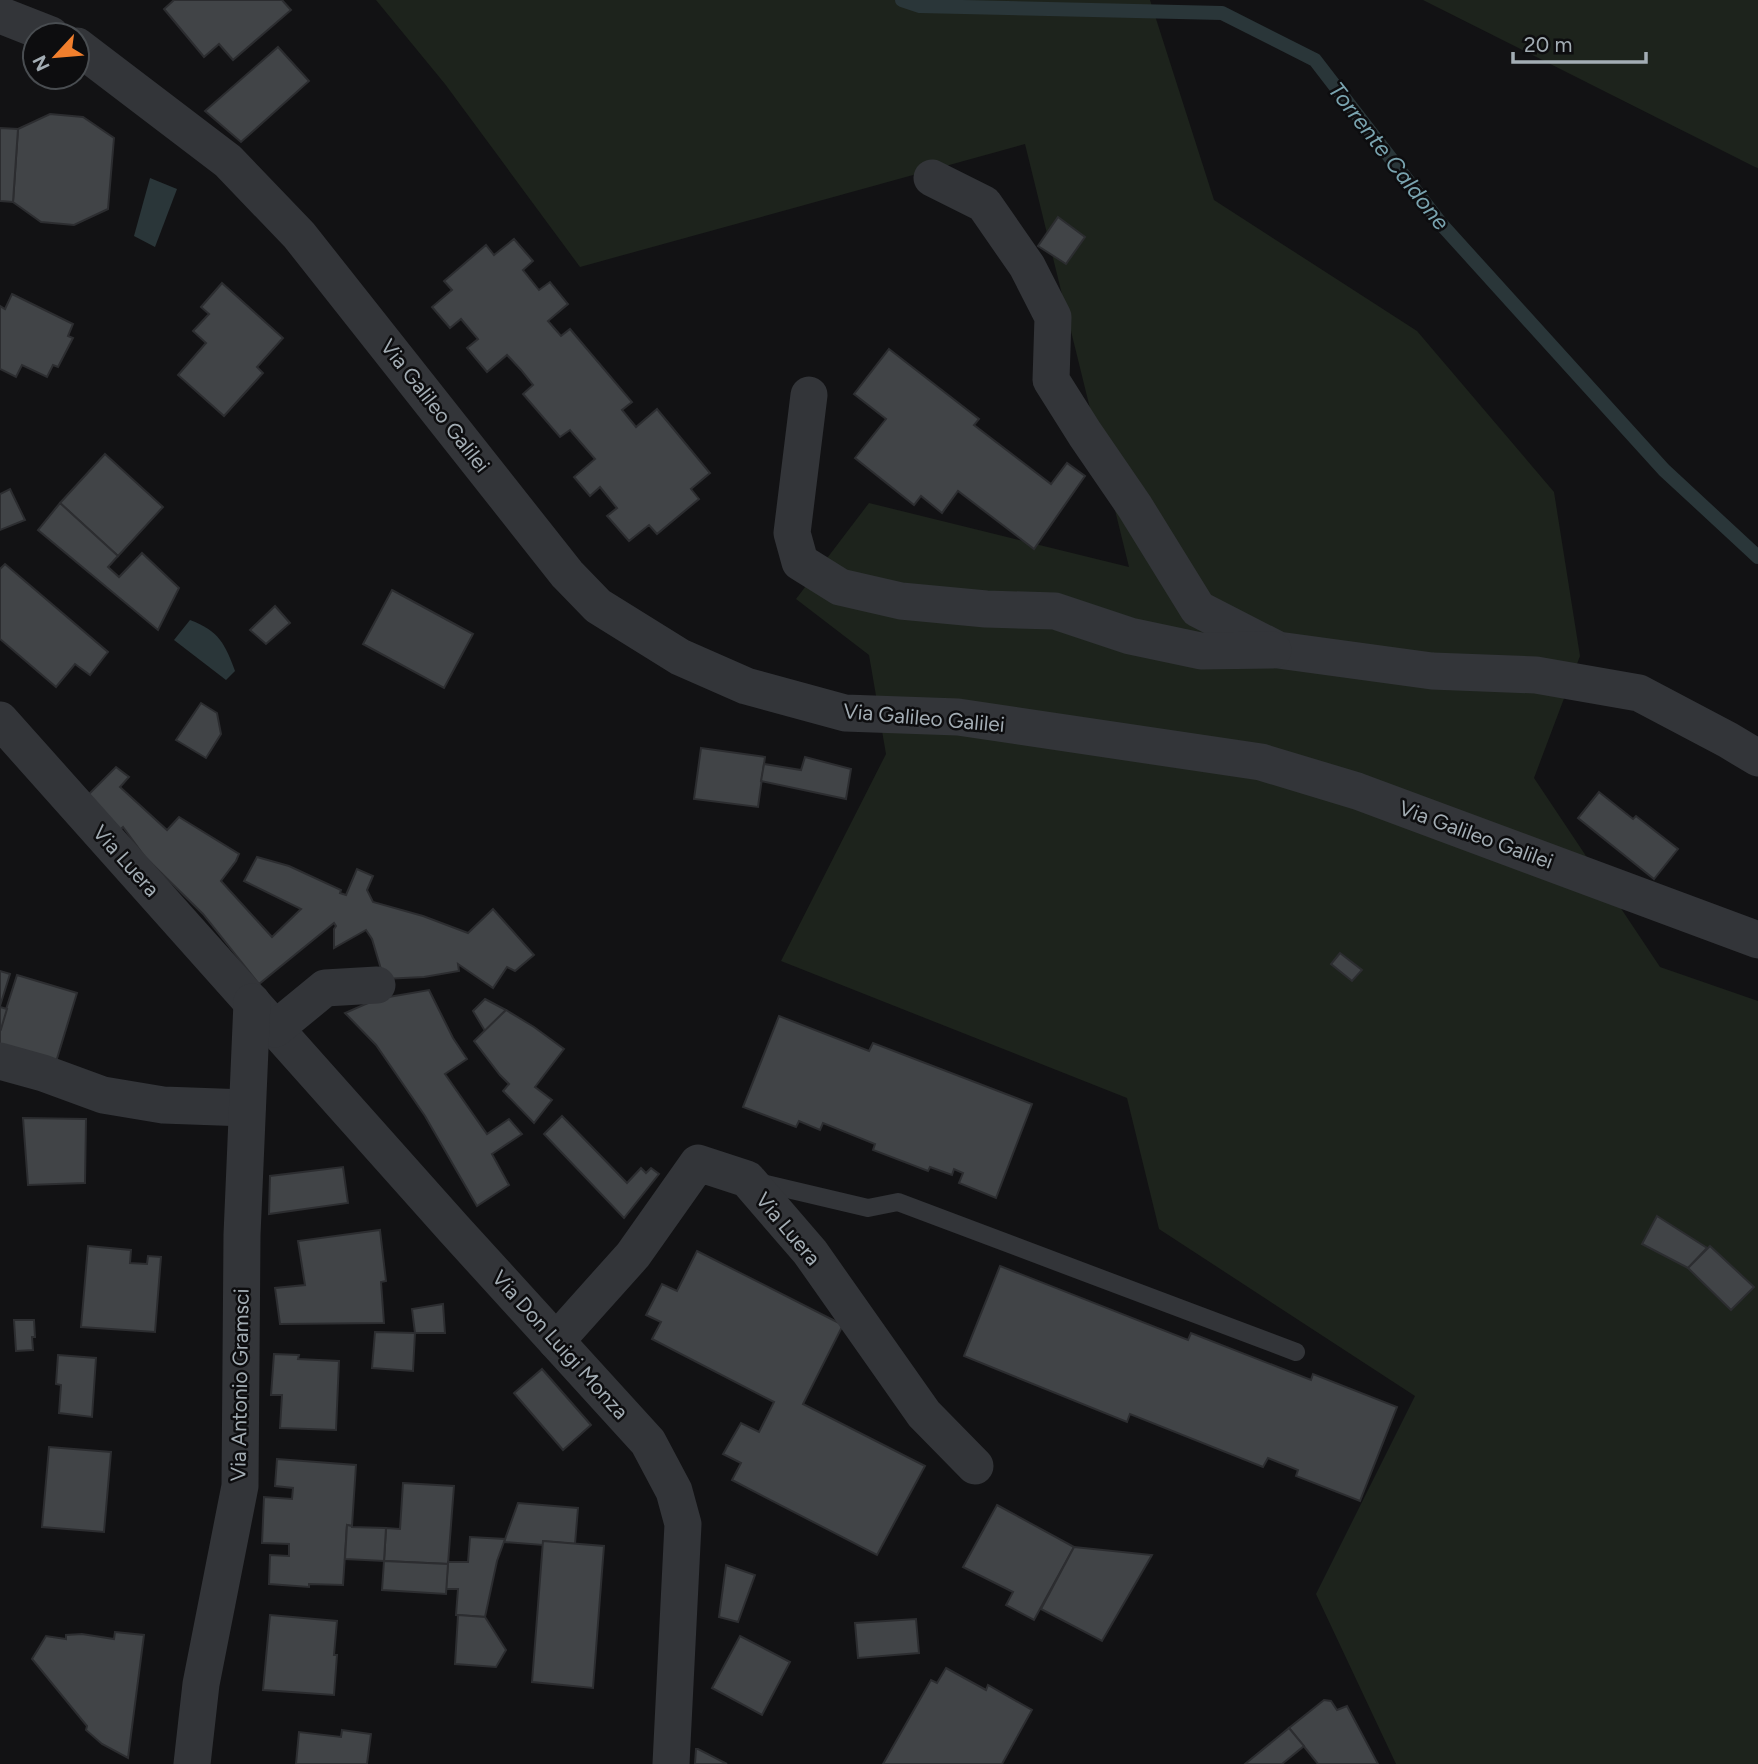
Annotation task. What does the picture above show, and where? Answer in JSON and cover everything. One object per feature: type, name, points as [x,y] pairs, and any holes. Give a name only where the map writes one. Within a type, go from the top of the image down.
[{"type":"street","points":[[0,15],[21,23]]},
{"type":"street","name":"Via Galileo Galilei","points":[[91,57],[234,167],[299,235],[567,574],[598,606],[680,657],[746,686],[845,713],[958,717],[1261,762],[1357,791],[1758,940]]},
{"type":"street","points":[[932,178],[984,204],[1027,266],[1053,317],[1051,380],[1198,609],[1278,650]]},
{"type":"street","points":[[809,395],[792,533],[800,562],[840,587],[901,601],[986,609],[1055,611],[1130,636],[1201,650],[1278,650],[1433,671],[1536,675],[1639,693],[1758,758]]},
{"type":"street","name":"Via Luera","points":[[0,720],[264,1016]]},
{"type":"street","points":[[264,1016],[325,988],[377,985]]},
{"type":"street","name":"Via Antonio Gramsci","points":[[192,1764],[201,1684],[240,1486],[242,1235],[247,1108],[264,1016]]},
{"type":"street","name":"Via Don Luigi Monza","points":[[264,1016],[648,1442],[674,1491],[682,1524],[671,1764]]},
{"type":"street","points":[[0,1061],[103,1095],[163,1105],[247,1108]]},
{"type":"street","name":"Via Luera","points":[[556,1341],[633,1255],[698,1163],[747,1179],[810,1252],[924,1414],[975,1466]]},
{"type":"lane","points":[[747,1179],[868,1208],[898,1202],[1296,1352]]},
{"type":"shaded area","points":[[376,0],[1150,0],[1214,200],[1417,331],[1554,492],[1580,656],[1534,778],[1660,967],[1758,1001],[1758,1764],[1396,1764],[1316,1594],[1415,1396],[1159,1229],[1127,1098],[781,961],[886,754],[869,655],[796,599],[869,503],[1129,567],[1025,144],[580,267],[445,84]]},
{"type":"shaded area","points":[[1423,0],[1758,0],[1758,168],[1755,167]]},
{"type":"shaded area","points":[[150,178],[177,189],[155,247],[134,236]]},
{"type":"shaded area","points":[[190,620],[208,629],[224,646],[235,671],[226,680],[174,640]]},
{"type":"building","points":[[174,0],[282,0],[291,10],[233,60],[219,44],[204,57],[164,9]]},
{"type":"building","points":[[278,47],[309,81],[241,142],[205,111]]},
{"type":"building","points":[[50,114],[83,117],[114,138],[108,209],[74,225],[41,222],[13,202],[18,129]]},
{"type":"building","points":[[0,128],[18,129],[13,202],[0,201]]},
{"type":"building","points":[[1058,217],[1085,237],[1066,264],[1038,246]]},
{"type":"building","points":[[514,239],[533,261],[523,270],[539,290],[550,282],[568,304],[548,321],[561,336],[570,329],[632,402],[622,410],[636,427],[657,409],[710,473],[691,489],[699,499],[657,534],[649,525],[629,541],[607,516],[617,508],[600,487],[590,496],[574,477],[595,459],[570,430],[560,437],[523,394],[533,385],[521,370],[507,355],[487,372],[467,348],[478,339],[461,319],[450,328],[432,307],[452,290],[444,281],[486,245],[494,255]]},
{"type":"building","points":[[222,283],[283,338],[257,367],[263,373],[224,416],[178,375],[206,343],[193,331],[209,314],[201,307]]},
{"type":"building","points":[[12,294],[73,324],[68,336],[73,338],[58,367],[53,365],[47,377],[22,365],[16,377],[0,369],[0,306],[5,309]]},
{"type":"building","points":[[889,349],[979,419],[974,425],[1051,484],[1067,463],[1085,476],[1034,549],[958,491],[942,513],[921,496],[914,505],[855,458],[886,419],[854,394]]},
{"type":"building","points":[[105,454],[163,507],[118,556],[60,503]]},
{"type":"building","points":[[10,489],[25,520],[0,530],[0,494]]},
{"type":"building","points":[[60,503],[118,556],[108,567],[119,577],[142,553],[179,588],[158,630],[38,530]]},
{"type":"building","points":[[5,564],[108,652],[90,675],[75,664],[56,687],[0,639],[0,569]]},
{"type":"building","points":[[392,590],[473,634],[444,688],[363,644]]},
{"type":"building","points":[[275,606],[290,623],[266,644],[250,630]]},
{"type":"building","points":[[201,703],[217,713],[221,734],[206,758],[176,740]]},
{"type":"building","points":[[701,748],[765,757],[758,807],[694,799]]},
{"type":"building","points":[[805,757],[851,769],[846,799],[761,781],[764,764],[801,770]]},
{"type":"building","points":[[116,767],[129,777],[120,787],[167,830],[179,817],[239,854],[221,881],[272,937],[301,909],[244,881],[257,857],[289,866],[341,890],[340,893],[346,895],[357,869],[373,876],[367,890],[373,902],[423,916],[468,933],[493,909],[534,955],[515,971],[507,967],[493,988],[458,964],[459,971],[424,977],[384,979],[372,939],[366,930],[334,948],[334,923],[259,984],[203,914],[145,857],[123,827],[120,830],[88,795]]},
{"type":"building","points":[[1599,792],[1633,819],[1636,816],[1678,849],[1654,879],[1578,818]]},
{"type":"building","points":[[1340,953],[1362,970],[1352,981],[1331,964]]},
{"type":"building","points":[[0,971],[10,974],[0,1006]]},
{"type":"building","points":[[17,975],[77,993],[56,1062],[0,1044],[0,1028]]},
{"type":"building","points":[[429,990],[453,1038],[467,1059],[445,1074],[487,1134],[509,1119],[522,1134],[492,1154],[509,1185],[477,1206],[425,1116],[376,1045],[345,1013],[377,999]]},
{"type":"building","points":[[485,999],[506,1010],[485,1031],[473,1011]]},
{"type":"building","points":[[0,1007],[7,1009],[1,1029],[0,1028]]},
{"type":"building","points":[[506,1010],[564,1049],[535,1087],[552,1100],[534,1123],[503,1091],[509,1084],[474,1041]]},
{"type":"building","points":[[779,1016],[869,1051],[873,1043],[1032,1104],[996,1198],[959,1183],[963,1173],[954,1169],[952,1175],[930,1167],[928,1171],[873,1150],[875,1144],[823,1123],[820,1130],[799,1121],[796,1127],[743,1107]]},
{"type":"building","points":[[562,1116],[627,1183],[641,1168],[646,1173],[651,1168],[659,1174],[624,1218],[544,1134]]},
{"type":"building","points":[[23,1118],[86,1119],[85,1183],[28,1185]]},
{"type":"building","points":[[343,1167],[348,1203],[269,1214],[270,1176]]},
{"type":"building","points":[[1657,1216],[1707,1248],[1688,1268],[1642,1244]]},
{"type":"building","points":[[380,1230],[386,1281],[381,1282],[384,1323],[280,1324],[275,1288],[305,1285],[298,1241]]},
{"type":"building","points":[[88,1246],[131,1250],[130,1263],[147,1264],[148,1256],[161,1257],[155,1332],[81,1327]]},
{"type":"building","points":[[1710,1246],[1754,1287],[1731,1310],[1688,1268]]},
{"type":"building","points":[[697,1251],[843,1325],[803,1404],[925,1466],[877,1555],[732,1480],[741,1463],[723,1454],[741,1423],[759,1432],[774,1402],[652,1339],[661,1322],[646,1315],[662,1284],[677,1291]]},
{"type":"building","points":[[1000,1266],[1188,1340],[1191,1333],[1311,1380],[1313,1374],[1397,1407],[1360,1501],[1296,1476],[1298,1470],[1268,1458],[1263,1467],[1130,1414],[1127,1422],[964,1356]]},
{"type":"building","points":[[443,1304],[445,1333],[415,1333],[412,1309]]},
{"type":"building","points":[[14,1320],[34,1320],[33,1350],[16,1351]]},
{"type":"building","points":[[375,1332],[415,1333],[413,1371],[372,1368]]},
{"type":"building","points":[[274,1354],[299,1355],[298,1359],[339,1361],[336,1430],[280,1428],[282,1395],[271,1395]]},
{"type":"building","points":[[58,1355],[96,1358],[92,1417],[59,1413],[61,1385],[56,1384]]},
{"type":"building","points":[[542,1369],[591,1425],[563,1450],[514,1393]]},
{"type":"building","points":[[49,1447],[111,1452],[104,1532],[42,1527]]},
{"type":"building","points":[[277,1459],[356,1465],[352,1526],[347,1525],[343,1585],[309,1584],[309,1587],[269,1584],[270,1555],[289,1556],[289,1544],[262,1543],[264,1497],[292,1499],[293,1488],[275,1486]]},
{"type":"building","points":[[403,1483],[454,1486],[448,1564],[384,1561],[386,1528],[400,1529]]},
{"type":"building","points":[[518,1503],[578,1508],[575,1544],[504,1542]]},
{"type":"building","points":[[997,1505],[1074,1547],[1034,1620],[1006,1605],[1013,1592],[963,1567]]},
{"type":"building","points":[[347,1525],[386,1528],[384,1561],[345,1559]]},
{"type":"building","points":[[470,1537],[505,1539],[497,1561],[485,1617],[456,1615],[458,1589],[446,1589],[448,1562],[468,1562]]},
{"type":"building","points":[[543,1541],[604,1546],[593,1688],[532,1682]]},
{"type":"building","points":[[1074,1547],[1152,1555],[1102,1641],[1041,1609]]},
{"type":"building","points":[[384,1561],[448,1564],[446,1594],[382,1590]]},
{"type":"building","points":[[726,1565],[755,1575],[738,1622],[719,1617]]},
{"type":"building","points":[[270,1615],[337,1621],[334,1695],[263,1690]]},
{"type":"building","points":[[458,1615],[485,1617],[506,1650],[496,1667],[455,1664]]},
{"type":"building","points":[[916,1619],[919,1653],[858,1658],[855,1623]]},
{"type":"building","points":[[115,1632],[144,1635],[128,1758],[102,1744],[86,1730],[87,1726],[32,1659],[46,1636],[66,1639],[66,1635],[82,1634],[114,1639]]},
{"type":"building","points":[[740,1636],[790,1662],[762,1715],[712,1688]]},
{"type":"building","points":[[946,1668],[986,1690],[988,1685],[1032,1710],[1002,1764],[883,1764],[931,1680],[937,1683]]},
{"type":"building","points":[[1324,1700],[1331,1701],[1337,1710],[1347,1706],[1378,1764],[1318,1764],[1289,1728]]},
{"type":"building","points":[[1289,1728],[1304,1746],[1282,1764],[1245,1764]]},
{"type":"building","points":[[342,1730],[371,1734],[367,1764],[296,1764],[299,1732],[341,1737]]},
{"type":"building","points":[[698,1749],[727,1764],[695,1764]]},
{"type":"waterway","name":"Torrente Caldone","points":[[902,0],[920,6],[1222,13],[1315,60],[1442,225],[1664,470],[1758,557]]}]
